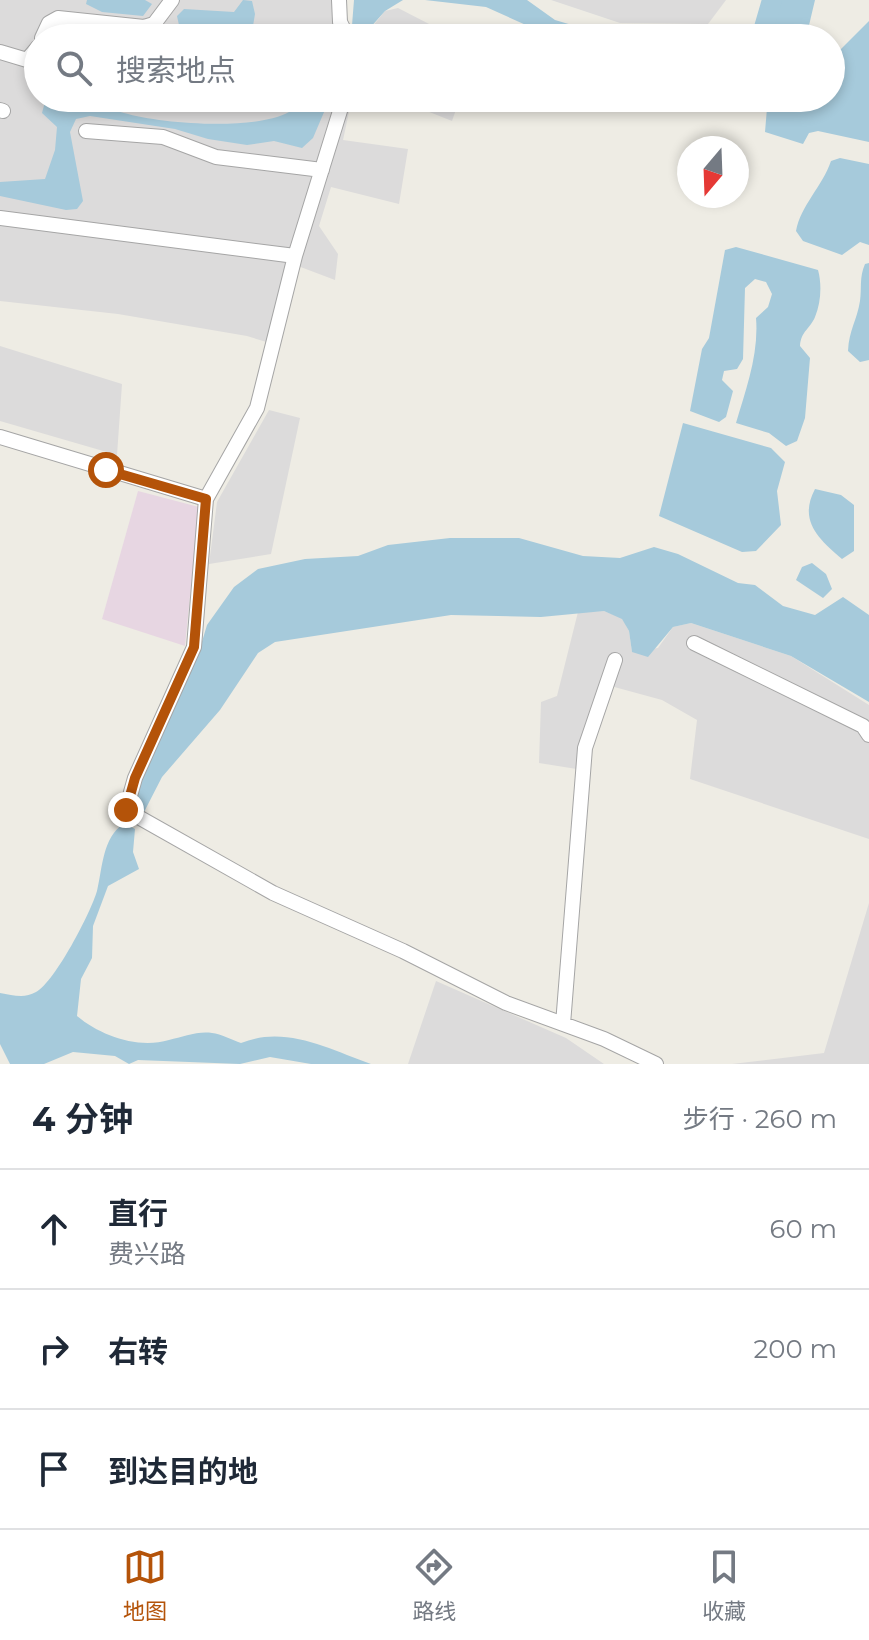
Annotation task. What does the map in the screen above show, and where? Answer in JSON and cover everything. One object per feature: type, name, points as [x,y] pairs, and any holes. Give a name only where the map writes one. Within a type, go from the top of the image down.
[{"type":"street","points":[[154,24],[172,0]]},
{"type":"street","points":[[335,1],[341,24]]},
{"type":"street","points":[[49,24],[58,18],[115,24]]},
{"type":"street","points":[[0,52],[24,59]]},
{"type":"street","points":[[340,112],[295,256],[257,408],[206,499],[194,647],[135,778],[126,810],[273,893],[403,951],[506,1003],[656,1064]]},
{"type":"street","points":[[86,131],[163,137],[216,157],[322,170]]},
{"type":"street","points":[[0,218],[295,256]]},
{"type":"street","points":[[0,437],[206,499]]},
{"type":"street","points":[[694,643],[863,726],[869,735]]},
{"type":"street","points":[[563,1024],[585,748],[615,660]]},
{"type":"shaded area","points":[[0,0],[334,0],[333,24],[24,24],[24,112],[349,112],[343,140],[408,149],[399,204],[331,187],[319,226],[338,254],[335,280],[298,266],[273,344],[247,336],[118,314],[0,301]]},
{"type":"shaded area","points":[[551,0],[726,0],[708,24],[620,23]]},
{"type":"shaded area","points":[[398,8],[429,24],[374,24],[385,11]]},
{"type":"shaded area","points":[[429,112],[455,112],[452,121]]},
{"type":"shaded area","points":[[0,346],[122,384],[117,455],[0,421]]},
{"type":"shaded area","points":[[269,410],[300,418],[271,554],[209,564],[217,502]]},
{"type":"shaded area","points":[[138,491],[199,507],[185,646],[102,619]]},
{"type":"shaded area","points":[[604,611],[622,618],[629,631],[632,652],[658,648],[673,627],[691,623],[791,656],[869,705],[869,839],[690,779],[697,720],[662,700],[607,685],[583,770],[539,763],[541,702],[557,696],[578,612]]},
{"type":"shaded area","points":[[869,903],[869,1064],[732,1064],[824,1053]]},
{"type":"shaded area","points":[[436,981],[566,1038],[604,1064],[408,1064]]},
{"type":"water","points":[[87,0],[145,0],[152,4],[143,16],[102,12],[86,4]]},
{"type":"water","points":[[243,0],[252,1],[253,24],[179,24],[177,16],[184,9],[234,12]]},
{"type":"water","points":[[354,0],[403,0],[385,11],[373,24],[352,24]]},
{"type":"water","points":[[425,0],[527,0],[555,20],[568,24],[524,24],[486,7]]},
{"type":"water","points":[[776,0],[815,0],[809,24],[765,24]]},
{"type":"water","points":[[869,21],[869,142],[818,131],[809,133],[803,144],[765,132],[767,112],[845,112],[845,45]]},
{"type":"water","points":[[120,112],[184,123],[232,124],[274,118],[289,112],[324,112],[313,138],[302,148],[274,141],[247,145],[208,139],[175,129],[90,116],[76,119],[70,132],[83,201],[77,209],[66,210],[0,196],[0,182],[45,179],[55,150],[57,127],[42,113]]},
{"type":"water","points":[[840,158],[869,164],[869,245],[860,242],[842,255],[803,241],[796,231],[802,213],[831,161]]},
{"type":"water","points":[[736,247],[818,270],[819,306],[800,346],[810,358],[805,418],[797,441],[786,446],[769,433],[736,423],[754,358],[756,318],[768,307],[772,294],[766,282],[755,279],[745,288],[743,359],[737,369],[724,371],[722,380],[733,391],[726,417],[719,422],[690,411],[702,349],[709,338],[725,250]]},
{"type":"water","points":[[869,263],[869,360],[860,362],[848,351],[860,301],[862,274],[865,264]]},
{"type":"water","points":[[683,423],[771,448],[785,462],[777,491],[781,525],[756,551],[742,552],[659,516]]},
{"type":"water","points":[[815,489],[841,495],[854,505],[854,551],[842,559],[819,536],[810,520],[810,500]]},
{"type":"water","points":[[450,538],[519,538],[583,556],[620,558],[654,547],[678,554],[738,583],[755,585],[783,606],[815,615],[843,597],[869,615],[869,702],[791,656],[691,623],[673,627],[648,657],[632,652],[629,631],[622,619],[604,611],[541,617],[451,615],[275,642],[258,653],[220,710],[162,777],[143,814],[131,807],[146,765],[198,655],[207,625],[234,587],[258,569],[305,559],[358,556],[388,545]]},
{"type":"water","points":[[812,563],[826,574],[832,589],[823,598],[796,580],[802,567]]},
{"type":"water","points":[[124,823],[135,829],[133,852],[139,869],[108,886],[93,926],[92,958],[81,979],[77,1016],[108,1035],[133,1042],[157,1042],[206,1033],[241,1043],[258,1038],[291,1038],[371,1064],[311,1064],[270,1057],[240,1064],[138,1060],[129,1064],[115,1056],[73,1052],[44,1064],[10,1064],[0,1044],[0,993],[18,996],[32,994],[53,975],[88,914],[97,891],[107,845]]},
{"type":"waterway","points":[[765,24],[772,0]]},
{"type":"route","points":[[106,470],[206,499],[194,647],[135,778],[126,810]]}]
